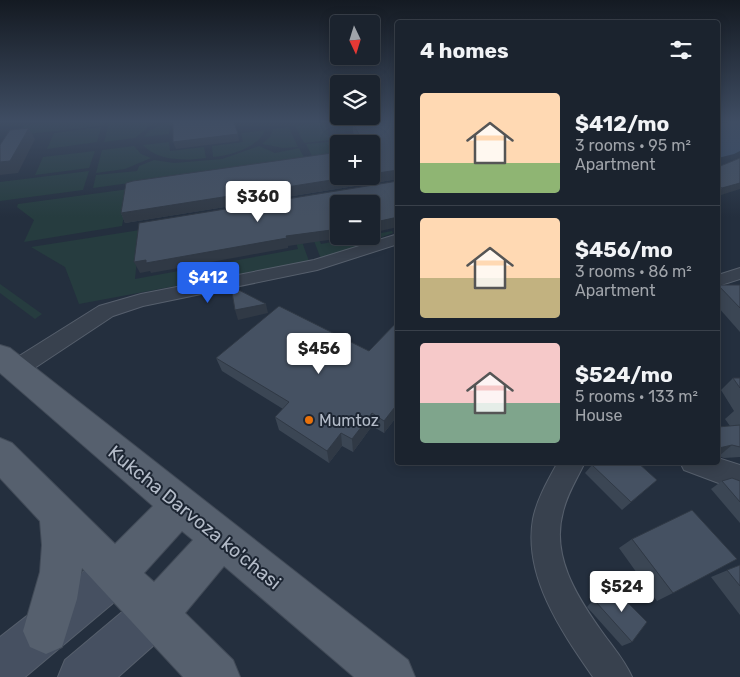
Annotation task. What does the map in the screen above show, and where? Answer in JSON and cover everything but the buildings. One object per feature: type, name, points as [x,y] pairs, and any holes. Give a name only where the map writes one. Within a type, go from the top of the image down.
[{"type":"main road","name":"Kukcha Darvoza ko'chasi","points":[[8,363],[180,506],[279,584],[391,677]]},
{"type":"main road","points":[[0,454],[216,677]]},
{"type":"main road","points":[[0,666],[116,573],[180,506]]},
{"type":"main road","points":[[46,631],[64,565],[63,537],[57,512]]},
{"type":"main road","points":[[82,677],[156,613],[221,539]]},
{"type":"street","points":[[8,363],[106,311],[141,300],[317,265],[395,240]]},
{"type":"street","points":[[720,280],[740,273]]},
{"type":"street","points":[[571,465],[547,519],[548,552],[564,603],[577,625],[614,677]]},
{"type":"street","points":[[702,465],[740,478]]},
{"type":"green space","points":[[94,154],[89,168],[35,175],[43,157]]},
{"type":"green space","points":[[101,154],[141,154],[151,158],[125,169],[96,173]]},
{"type":"green space","points":[[156,154],[205,154],[206,158],[172,159]]},
{"type":"green space","points":[[213,154],[230,154],[228,154],[213,157]]},
{"type":"green space","points":[[237,154],[302,154],[305,159],[93,188],[96,175],[137,171],[139,166],[154,160],[174,163],[222,159]]},
{"type":"green space","points":[[311,154],[330,154],[330,157],[313,158]]},
{"type":"green space","points":[[89,171],[83,190],[0,201],[0,182]]},
{"type":"green space","points":[[129,189],[122,226],[24,242],[34,220],[17,207],[18,204]]},
{"type":"green space","points":[[304,204],[321,244],[330,242],[330,245],[360,245],[321,259],[300,205]]},
{"type":"green space","points":[[289,206],[309,261],[79,304],[65,267],[31,247],[140,230],[135,279],[298,249],[285,207]]},
{"type":"green space","points":[[392,231],[393,233],[380,238],[380,233]]},
{"type":"green space","points":[[0,284],[42,314],[35,319],[0,293]]},
{"type":"water","points":[[720,154],[734,154],[720,158]]},
{"type":"place","name":"Mumtoz","points":[[309,420]]}]
